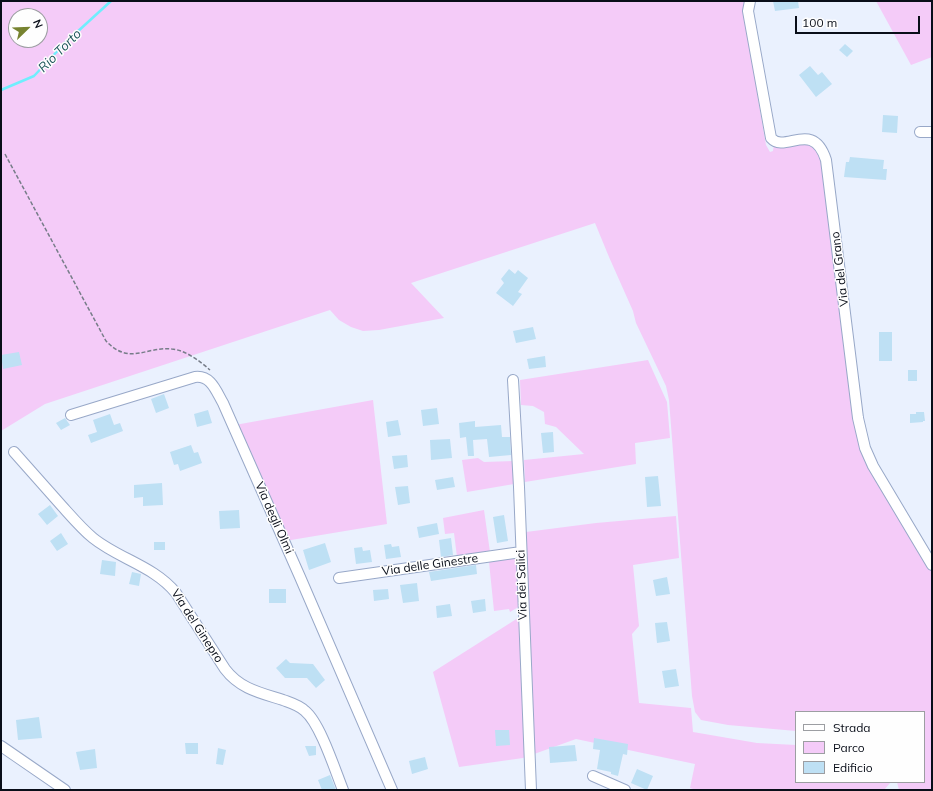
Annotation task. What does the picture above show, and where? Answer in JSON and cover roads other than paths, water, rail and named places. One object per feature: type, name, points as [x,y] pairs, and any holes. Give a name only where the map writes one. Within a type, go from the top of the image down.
[{"type":"street","name":"Via del Grano","points":[[750,1],[748,11],[771,138],[774,141],[780,142],[805,139],[812,140],[821,148],[826,160],[858,418],[865,448],[878,475],[932,565]]},
{"type":"street","points":[[920,132],[932,132]]},
{"type":"street","name":"Via degli Olmi","points":[[71,415],[195,377],[203,377],[211,383],[223,403],[392,790]]},
{"type":"street","name":"Via dei Salici","points":[[513,380],[519,487],[531,790]]},
{"type":"street","name":"Via del Ginepro","points":[[14,452],[92,538],[151,571],[168,584],[176,593],[225,670],[234,680],[248,689],[296,705],[308,713],[317,727],[344,790]]},
{"type":"street","name":"Via delle Ginestre","points":[[339,578],[521,552]]},
{"type":"street","points":[[1,746],[65,790]]},
{"type":"street","points":[[593,776],[626,790]]},
{"type":"waterway","name":"Rio Torto","points":[[1,90],[34,76],[64,44],[111,1]]}]
